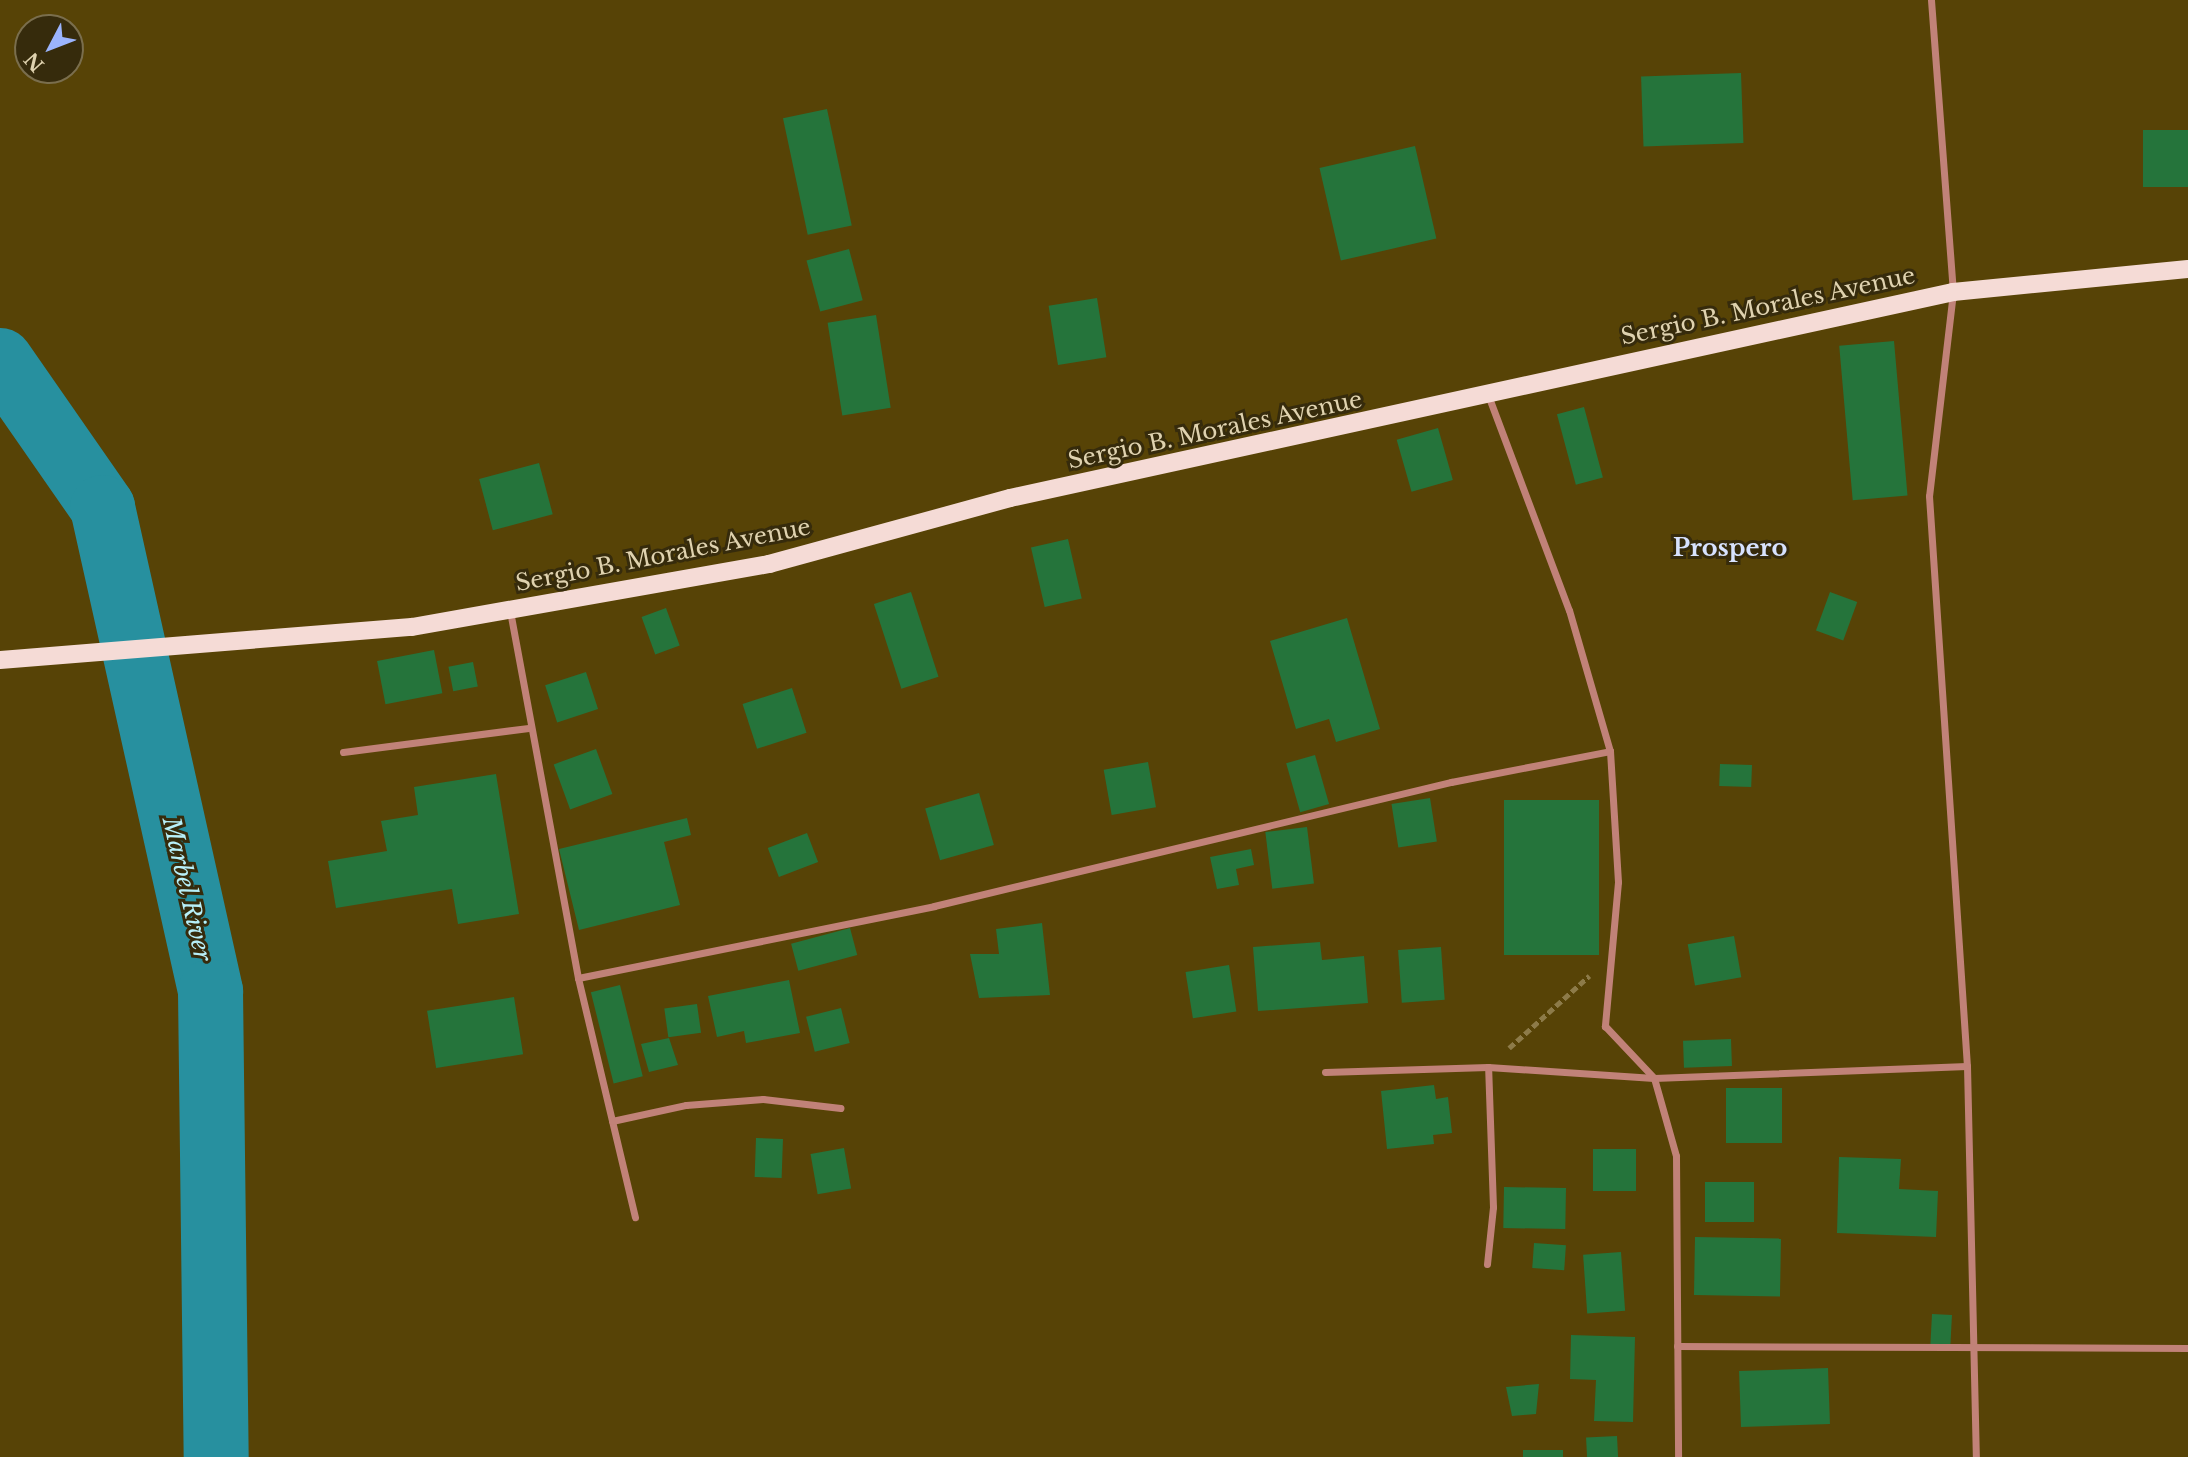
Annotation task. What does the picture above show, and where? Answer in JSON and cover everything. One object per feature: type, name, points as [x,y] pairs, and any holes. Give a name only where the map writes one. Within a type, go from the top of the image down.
[{"type":"main road","name":"Sergio B. Morales Avenue","points":[[0,660],[253,637],[412,627],[769,564],[1010,498],[1953,292],[2188,269]]},
{"type":"street","points":[[1931,0],[1953,292],[1929,496],[1967,1066],[1976,1457]]},
{"type":"street","points":[[1488,394],[1569,610],[1610,751],[1616,952],[1605,1026],[1654,1078],[1676,1156],[1678,1457]]},
{"type":"street","points":[[510,610],[527,728],[578,978],[635,1217]]},
{"type":"street","points":[[343,752],[527,728]]},
{"type":"street","points":[[578,978],[934,906],[1451,782],[1610,751]]},
{"type":"street","points":[[1325,1072],[1488,1067],[1654,1078],[1967,1066]]},
{"type":"street","points":[[1487,1264],[1493,1207],[1488,1067]]},
{"type":"street","points":[[612,1121],[686,1105],[763,1099],[839,1108]]},
{"type":"street","points":[[1677,1346],[1975,1352],[2188,1348]]},
{"type":"path","points":[[1488,1067],[1616,952]]},
{"type":"building","points":[[1741,73],[1743,143],[1644,146],[1641,76]]},
{"type":"building","points":[[827,109],[852,225],[808,235],[783,118]]},
{"type":"building","points":[[2143,130],[2188,130],[2188,187],[2143,187]]},
{"type":"building","points":[[1415,146],[1436,239],[1341,261],[1320,168]]},
{"type":"building","points":[[849,249],[863,300],[820,312],[806,260]]},
{"type":"building","points":[[1097,298],[1106,357],[1058,365],[1049,306]]},
{"type":"building","points":[[876,315],[891,408],[842,416],[828,323]]},
{"type":"building","points":[[1894,341],[1908,495],[1853,500],[1839,346]]},
{"type":"building","points":[[1584,407],[1603,478],[1576,485],[1557,414]]},
{"type":"building","points":[[1438,428],[1453,480],[1412,492],[1397,440]]},
{"type":"building","points":[[539,463],[553,514],[493,530],[479,479]]},
{"type":"building","points":[[1068,539],[1082,598],[1045,607],[1031,548]]},
{"type":"building","points":[[911,592],[939,677],[901,689],[874,604]]},
{"type":"building","points":[[1830,592],[1857,602],[1843,640],[1816,631]]},
{"type":"building","points":[[666,608],[680,646],[655,654],[642,617]]},
{"type":"building","points":[[1347,618],[1380,729],[1336,742],[1329,719],[1296,729],[1270,641]]},
{"type":"building","points":[[434,650],[442,693],[385,704],[377,661]]},
{"type":"building","points":[[473,662],[478,687],[453,691],[448,667]]},
{"type":"building","points":[[586,672],[598,709],[557,722],[545,685]]},
{"type":"building","points":[[792,688],[807,733],[757,749],[743,704]]},
{"type":"building","points":[[596,749],[612,794],[570,809],[554,764]]},
{"type":"building","points":[[1315,755],[1329,804],[1300,812],[1286,763]]},
{"type":"building","points":[[1148,762],[1156,807],[1112,815],[1104,770]]},
{"type":"building","points":[[1720,764],[1752,765],[1751,787],[1719,786]]},
{"type":"building","points":[[496,774],[519,914],[458,924],[452,889],[336,908],[328,861],[387,851],[381,821],[418,815],[414,787]]},
{"type":"building","points":[[979,793],[994,845],[940,860],[925,808]]},
{"type":"building","points":[[1430,798],[1437,841],[1398,848],[1391,804]]},
{"type":"building","points":[[1504,800],[1599,800],[1599,955],[1504,955]]},
{"type":"building","points":[[687,818],[691,835],[664,842],[680,905],[579,930],[559,849]]},
{"type":"building","points":[[1307,827],[1314,884],[1272,889],[1265,832]]},
{"type":"building","points":[[807,833],[818,862],[779,877],[768,848]]},
{"type":"building","points":[[1251,849],[1254,865],[1236,869],[1239,885],[1217,889],[1210,857]]},
{"type":"building","points":[[1042,923],[1050,995],[979,998],[970,954],[999,954],[996,929]]},
{"type":"building","points":[[850,928],[857,955],[798,971],[791,944]]},
{"type":"building","points":[[1734,936],[1741,977],[1695,986],[1688,944]]},
{"type":"building","points":[[1320,942],[1322,960],[1364,956],[1368,1003],[1258,1011],[1253,947]]},
{"type":"building","points":[[1441,947],[1445,1000],[1402,1003],[1398,950]]},
{"type":"building","points":[[1229,965],[1236,1011],[1193,1018],[1186,972]]},
{"type":"building","points":[[789,980],[800,1033],[746,1043],[744,1031],[717,1037],[708,996]]},
{"type":"building","points":[[620,985],[643,1076],[614,1083],[591,992]]},
{"type":"building","points":[[514,997],[523,1054],[436,1068],[427,1011]]},
{"type":"building","points":[[697,1004],[701,1033],[668,1037],[664,1009]]},
{"type":"building","points":[[841,1008],[850,1043],[815,1052],[806,1017]]},
{"type":"building","points":[[669,1038],[678,1065],[649,1072],[641,1044]]},
{"type":"building","points":[[1731,1039],[1732,1066],[1684,1068],[1683,1041]]},
{"type":"building","points":[[1434,1085],[1436,1099],[1448,1097],[1452,1133],[1433,1135],[1434,1144],[1387,1149],[1381,1091]]},
{"type":"building","points":[[1726,1088],[1782,1088],[1782,1143],[1726,1143]]},
{"type":"building","points":[[756,1138],[783,1139],[782,1178],[755,1177]]},
{"type":"building","points":[[844,1148],[851,1188],[818,1194],[811,1154]]},
{"type":"building","points":[[1593,1149],[1636,1149],[1636,1191],[1593,1191]]},
{"type":"building","points":[[1839,1157],[1901,1159],[1899,1189],[1938,1191],[1936,1237],[1837,1233]]},
{"type":"building","points":[[1705,1182],[1754,1182],[1754,1222],[1705,1222]]},
{"type":"building","points":[[1504,1187],[1566,1188],[1565,1229],[1503,1228]]},
{"type":"building","points":[[1695,1237],[1781,1239],[1780,1296],[1694,1295]]},
{"type":"building","points":[[1534,1243],[1566,1245],[1564,1270],[1532,1268]]},
{"type":"building","points":[[1621,1252],[1625,1311],[1587,1314],[1583,1255]]},
{"type":"building","points":[[1932,1314],[1952,1315],[1950,1347],[1930,1346]]},
{"type":"building","points":[[1571,1335],[1635,1337],[1633,1422],[1594,1421],[1596,1380],[1570,1379]]},
{"type":"building","points":[[1828,1368],[1830,1424],[1741,1427],[1739,1371]]},
{"type":"building","points":[[1539,1384],[1536,1414],[1512,1416],[1506,1387]]},
{"type":"building","points":[[1617,1436],[1618,1457],[1587,1457],[1586,1438]]},
{"type":"building","points":[[1523,1450],[1563,1450],[1563,1457],[1523,1457]]},
{"type":"waterway","name":"Marbel River","points":[[0,360],[102,507],[210,991],[216,1457]]},
{"type":"district","name":"Prospero","points":[[1730,548]]}]
